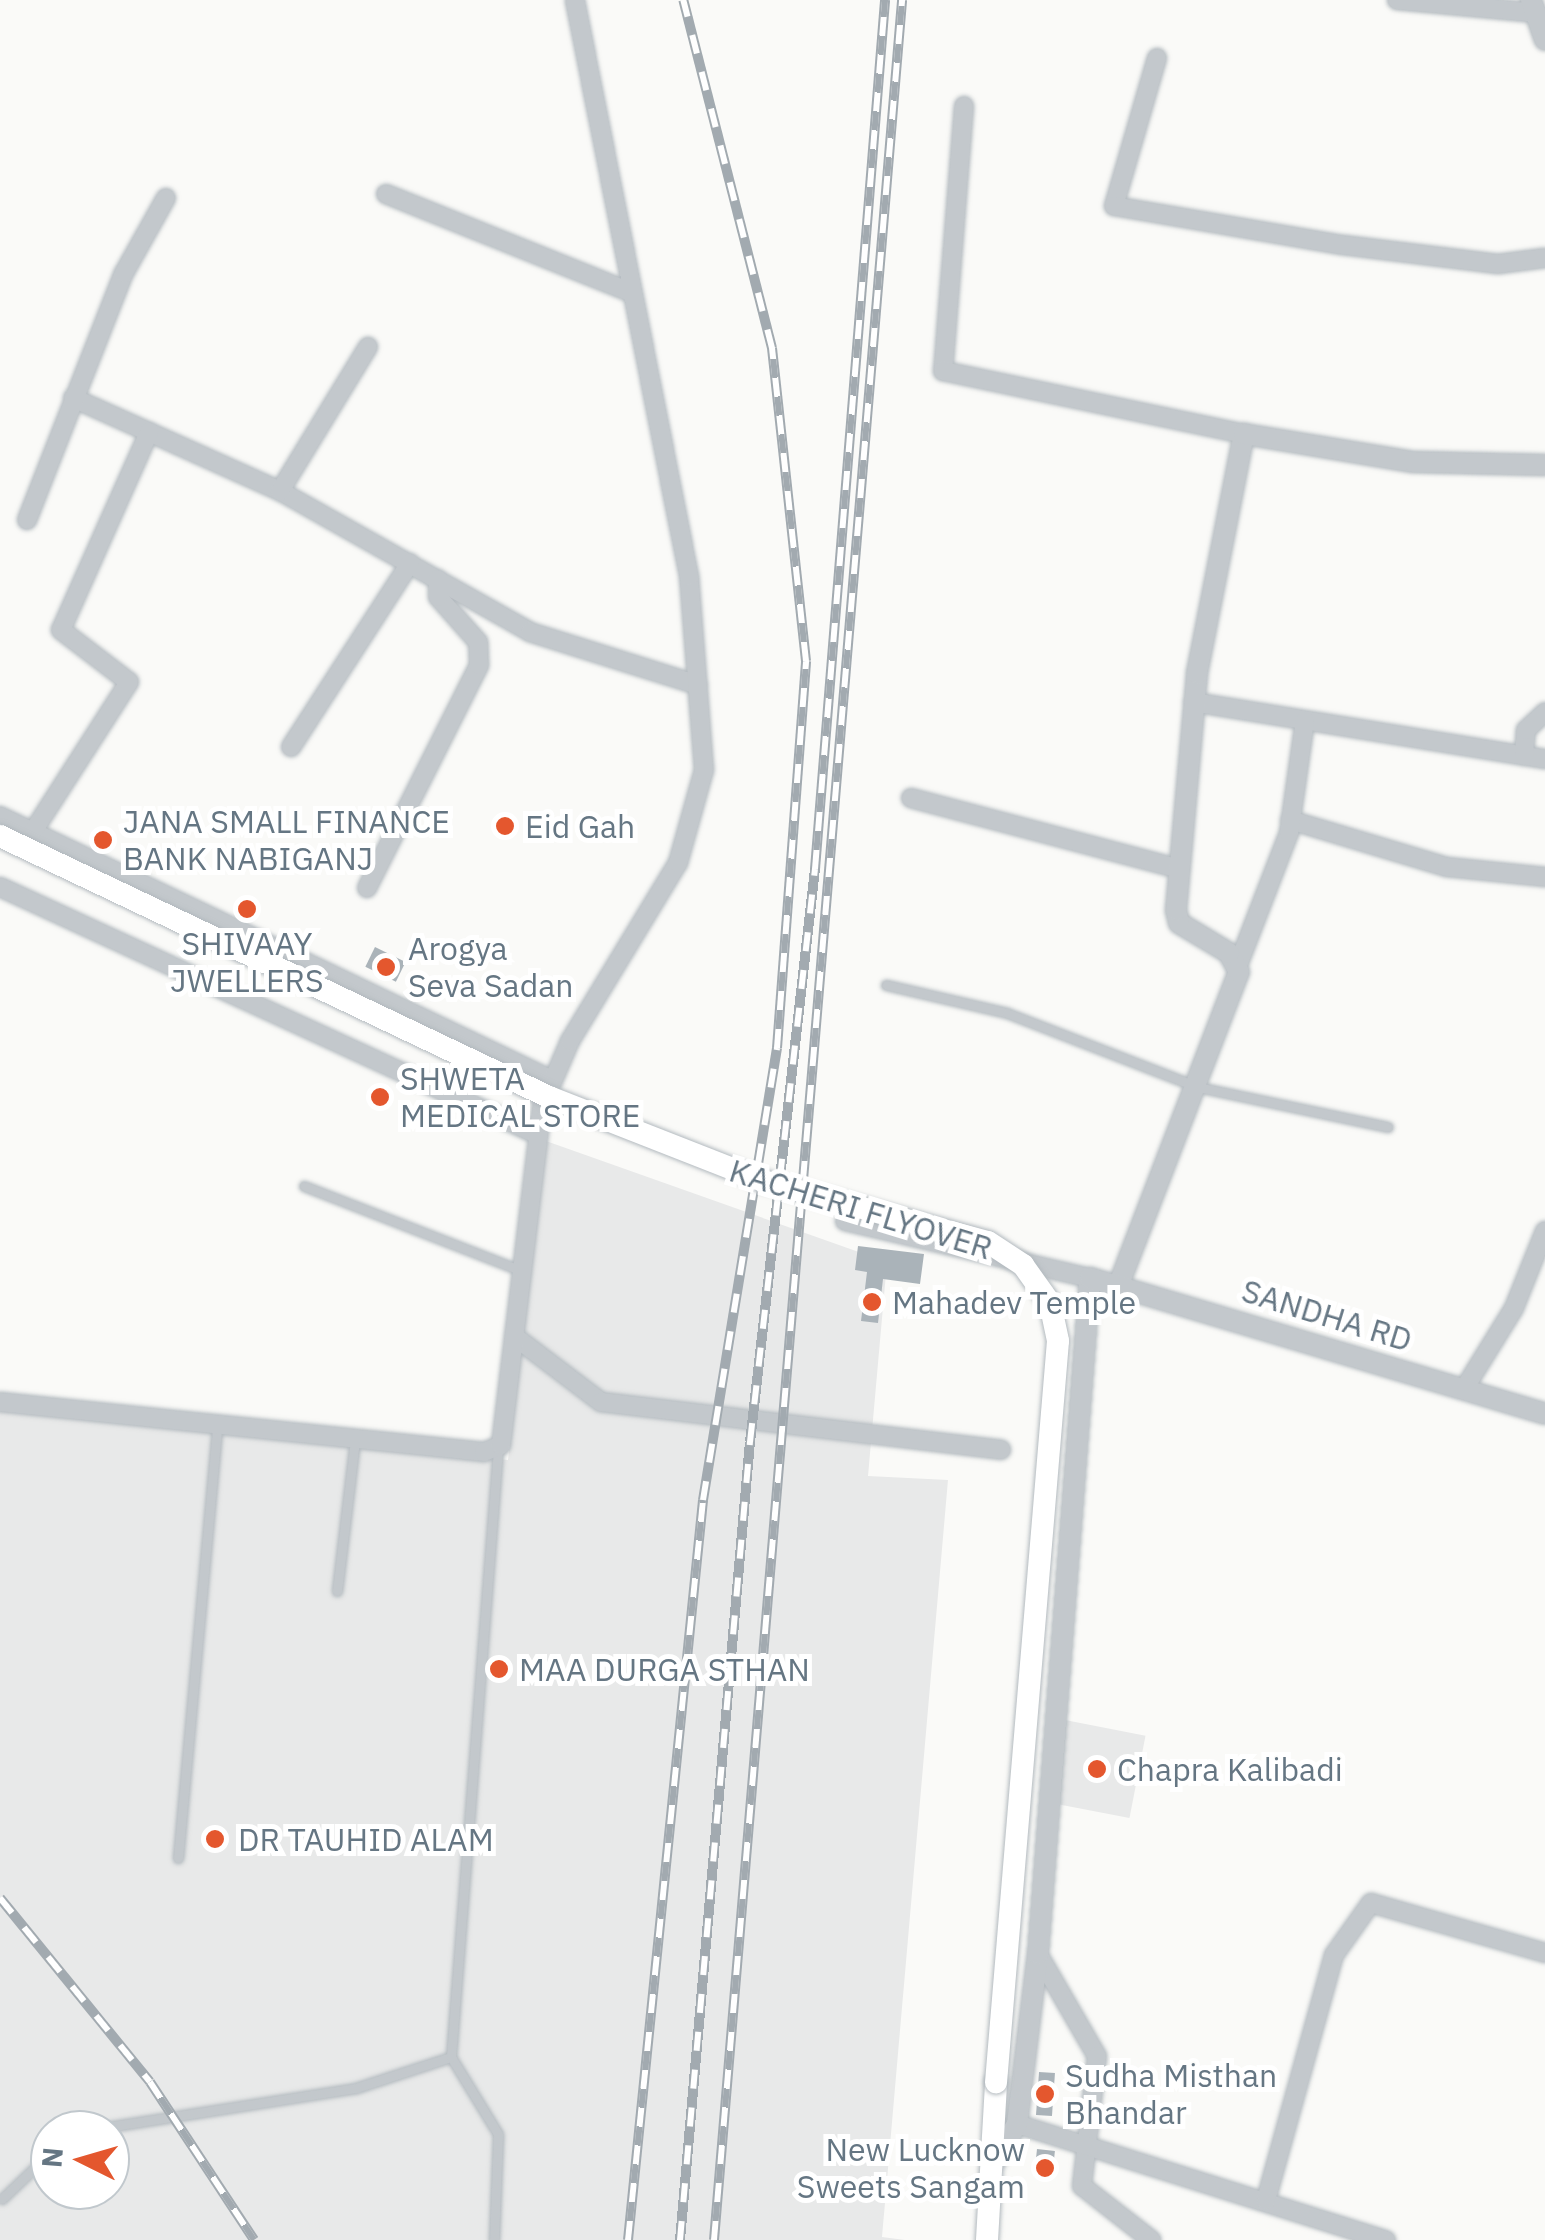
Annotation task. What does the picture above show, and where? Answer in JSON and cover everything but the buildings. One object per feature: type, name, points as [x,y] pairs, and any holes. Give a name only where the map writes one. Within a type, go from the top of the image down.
[{"type":"main road","name":"KACHERI FLYOVER","points":[[0,836],[582,1111],[763,1180],[988,1242],[1023,1265],[1050,1303],[1058,1358],[996,2082],[987,2240]]},
{"type":"street","points":[[0,1402],[216,1428],[498,1449],[536,1134],[552,1080],[691,832],[704,770],[689,576],[575,0]]},
{"type":"street","points":[[1397,0],[1534,6],[1545,40]]},
{"type":"street","points":[[1158,58],[1114,206],[1343,246],[1498,264],[1545,258]]},
{"type":"street","points":[[964,106],[943,371],[1244,434],[1414,462],[1545,465]]},
{"type":"street","points":[[386,194],[632,294]]},
{"type":"street","points":[[27,520],[73,398],[166,198]]},
{"type":"street","points":[[280,491],[368,347]]},
{"type":"street","points":[[73,398],[280,491],[530,632],[698,685]]},
{"type":"street","points":[[34,830],[129,682],[61,630],[149,432]]},
{"type":"street","points":[[1238,966],[1179,923],[1179,869],[1193,702],[1244,434]]},
{"type":"street","points":[[291,747],[410,563]]},
{"type":"street","points":[[367,888],[479,665],[478,642],[438,597],[438,579]]},
{"type":"street","points":[[1193,702],[1545,759]]},
{"type":"street","points":[[1524,756],[1526,730],[1545,712]]},
{"type":"street","points":[[1119,1284],[1198,1087],[1290,820],[1305,722]]},
{"type":"street","points":[[911,798],[1179,869]]},
{"type":"street","points":[[0,816],[552,1080]]},
{"type":"street","points":[[1290,820],[1447,867],[1545,877]]},
{"type":"street","points":[[0,886],[536,1134]]},
{"type":"street","points":[[845,1221],[1090,1278],[1038,1954],[1017,2124],[990,2170]]},
{"type":"street","points":[[1464,1389],[1514,1308],[1545,1231]]},
{"type":"street","name":"SANDHA RD","points":[[1090,1278],[1545,1414]]},
{"type":"street","points":[[514,1336],[602,1402],[1001,1450]]},
{"type":"street","points":[[1266,2200],[1334,1955],[1371,1903],[1545,1952]]},
{"type":"street","points":[[1038,1954],[1097,2056],[1084,2140],[1082,2186],[1151,2240]]},
{"type":"street","points":[[1017,2124],[1084,2140],[1386,2240]]},
{"type":"lane","points":[[886,985],[1007,1013],[1198,1087],[1388,1127]]},
{"type":"lane","points":[[304,1186],[521,1270]]},
{"type":"lane","points":[[178,1858],[216,1428]]},
{"type":"lane","points":[[337,1591],[355,1439]]},
{"type":"lane","points":[[494,2240],[498,2134],[451,2057],[498,1449]]},
{"type":"lane","points":[[130,2123],[356,2088],[451,2057]]},
{"type":"lane","points":[[2,2199],[30,2172]]},
{"type":"shaded area","points":[[546,1141],[887,1262],[868,1476],[948,1480],[882,2237],[905,2240],[0,2240],[0,1407],[508,1460]]},
{"type":"shaded area","name":"Chapra Kalibadi","points":[[1065,1720],[1145,1736],[1129,1818],[1049,1802]]},
{"type":"railway","points":[[628,2240],[703,1500],[777,1048],[806,661],[772,348],[683,0]]},
{"type":"railway","points":[[680,2240],[750,1442],[815,869],[885,0]]},
{"type":"railway","points":[[714,2240],[902,0]]},
{"type":"railway","points":[[0,1898],[150,2082],[254,2240]]},
{"type":"place","name":"Eid Gah","points":[[505,826]]},
{"type":"place","name":"JANA SMALL FINANCE BANK NABIGANJ","points":[[103,840]]},
{"type":"place","name":"SHIVAAY JWELLERS","points":[[247,909]]},
{"type":"place","name":"Arogya Seva Sadan","points":[[386,967]]},
{"type":"place","name":"SHWETA MEDICAL STORE","points":[[380,1097]]},
{"type":"place","name":"Mahadev Temple","points":[[872,1302]]},
{"type":"place","name":"MAA DURGA STHAN","points":[[499,1669]]},
{"type":"place","name":"Chapra Kalibadi","points":[[1097,1769]]},
{"type":"place","name":"DR TAUHID ALAM","points":[[215,1839]]},
{"type":"place","name":"Sudha Misthan Bhandar","points":[[1045,2094]]},
{"type":"place","name":"New Lucknow Sweets Sangam","points":[[1045,2168]]}]
